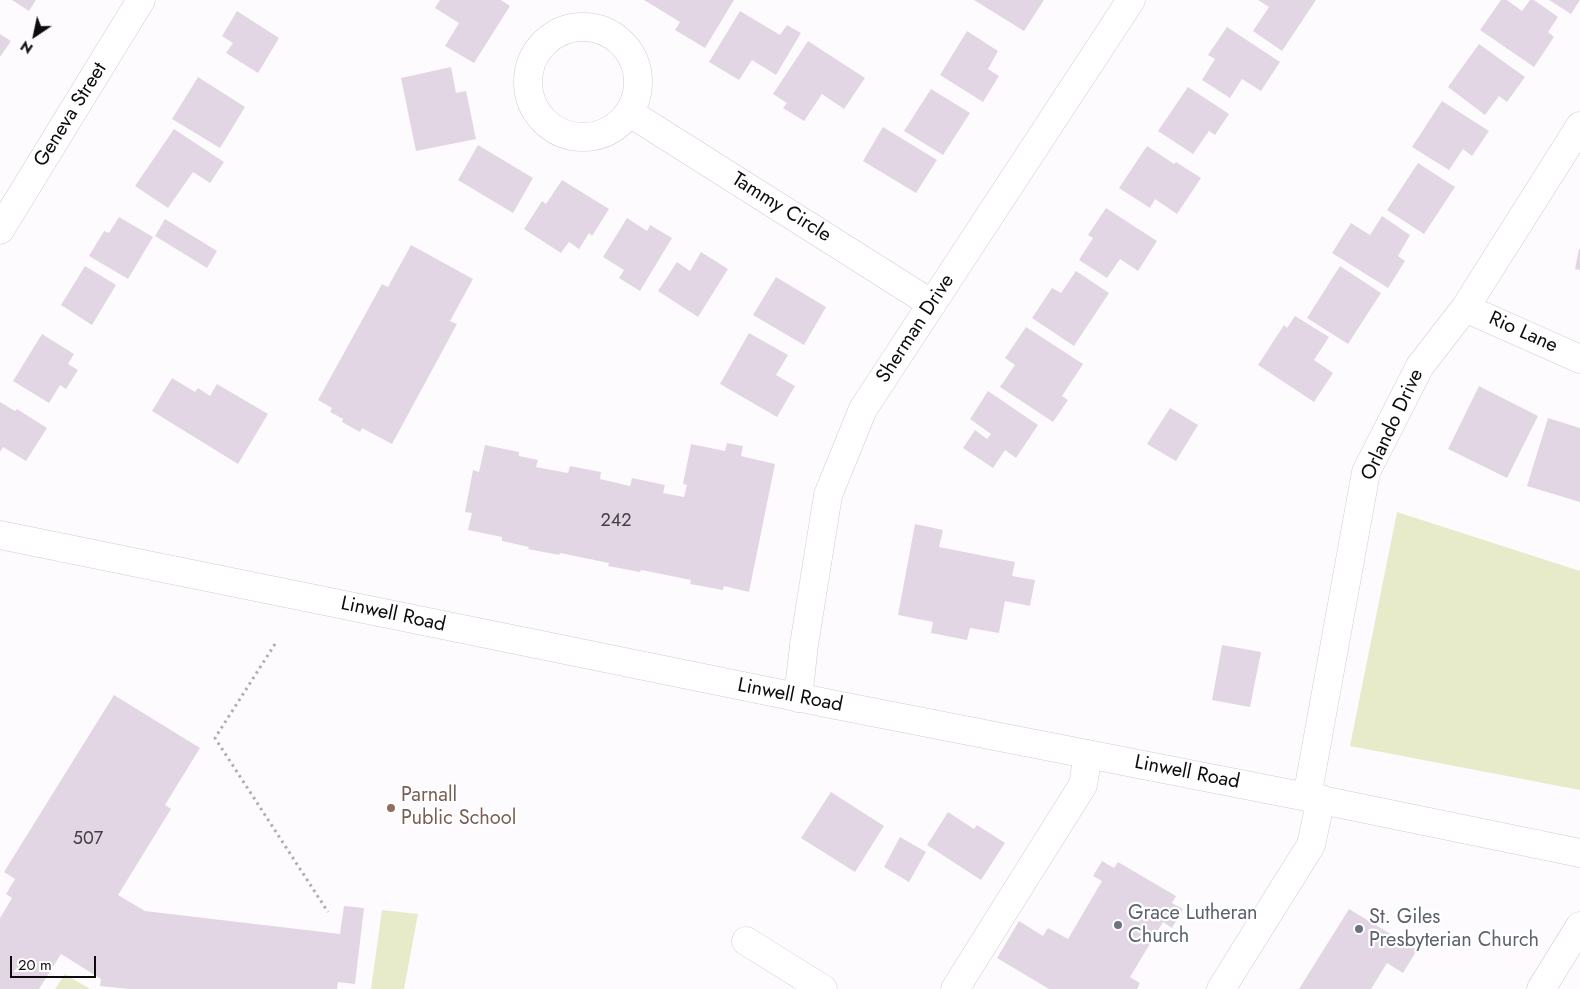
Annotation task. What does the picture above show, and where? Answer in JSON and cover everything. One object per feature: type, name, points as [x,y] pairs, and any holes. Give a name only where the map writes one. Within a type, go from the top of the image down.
[{"type":"street","name":"Geneva Street","points":[[0,230],[141,0]]},
{"type":"street","name":"Sherman Drive","points":[[798,698],[804,645],[828,495],[863,409],[1132,0]]},
{"type":"street","points":[[576,26],[604,30],[620,40],[633,57],[639,76],[638,95],[630,113],[612,130],[594,137],[574,137],[558,132],[542,120],[531,101],[527,82],[531,62],[541,45],[557,32],[576,26]]},
{"type":"street","name":"Tammy Circle","points":[[630,113],[932,304]]},
{"type":"street","name":"Orlando Drive","points":[[1221,989],[1311,845],[1314,798],[1366,472],[1420,366],[1465,308],[1580,126]]},
{"type":"street","name":"Rio Lane","points":[[1465,308],[1580,359]]},
{"type":"street","name":"Linwell Road","points":[[0,535],[798,698],[1314,798],[1580,853]]},
{"type":"street","points":[[955,989],[1083,785],[1088,754]]},
{"type":"street","points":[[1541,989],[1580,926]]},
{"type":"street","points":[[746,941],[823,989]]},
{"type":"path","points":[[275,644],[215,738],[328,912]]},
{"type":"green space","points":[[1397,512],[1580,571],[1580,790],[1350,746]]},
{"type":"green space","points":[[382,910],[418,914],[404,989],[371,989]]},
{"type":"green space","points":[[65,974],[90,989],[55,989]]},
{"type":"building","points":[[12,0],[36,0],[29,11]]},
{"type":"building","points":[[440,0],[501,0],[510,6],[474,63],[445,46],[459,23],[435,8]]},
{"type":"building","points":[[644,0],[734,0],[705,48],[675,30],[680,22]]},
{"type":"building","points":[[974,0],[1044,0],[1024,31]]},
{"type":"building","points":[[1258,0],[1316,0],[1282,51],[1253,31],[1269,7]]},
{"type":"building","points":[[1501,0],[1507,0],[1522,11],[1530,0],[1534,0],[1558,17],[1548,32],[1554,37],[1534,67],[1480,30]]},
{"type":"building","points":[[1549,0],[1580,0],[1571,14]]},
{"type":"building","points":[[237,11],[279,38],[258,73],[226,53],[233,43],[222,36]]},
{"type":"building","points":[[740,11],[780,35],[787,25],[801,33],[776,75],[752,60],[739,80],[709,62]]},
{"type":"building","points":[[1227,27],[1280,62],[1261,91],[1242,79],[1230,98],[1202,80],[1215,59],[1208,55]]},
{"type":"building","points":[[967,31],[998,51],[988,69],[999,76],[983,102],[940,75]]},
{"type":"building","points":[[0,34],[11,41],[0,57]]},
{"type":"building","points":[[808,41],[865,78],[844,109],[822,94],[804,121],[783,108],[787,103],[773,94]]},
{"type":"building","points":[[1479,44],[1525,77],[1507,102],[1499,96],[1485,115],[1448,87]]},
{"type":"building","points":[[451,67],[456,93],[466,91],[476,139],[416,151],[401,78]]},
{"type":"building","points":[[198,77],[245,107],[220,148],[172,119]]},
{"type":"building","points":[[1188,87],[1229,114],[1215,135],[1209,131],[1193,154],[1158,131]]},
{"type":"building","points":[[931,89],[970,113],[943,155],[904,131]]},
{"type":"building","points":[[1442,101],[1489,131],[1472,156],[1463,149],[1449,170],[1412,147]]},
{"type":"building","points":[[883,127],[937,160],[916,193],[863,161]]},
{"type":"building","points":[[174,129],[224,162],[210,183],[193,172],[168,208],[135,186]]},
{"type":"building","points":[[478,145],[533,178],[513,213],[458,180]]},
{"type":"building","points":[[1147,146],[1174,164],[1176,162],[1201,178],[1177,214],[1155,199],[1150,208],[1119,188]]},
{"type":"building","points":[[1418,163],[1455,187],[1424,234],[1387,210]]},
{"type":"building","points":[[562,180],[609,209],[592,236],[589,233],[579,249],[569,242],[561,253],[524,229],[542,201],[546,204]]},
{"type":"building","points":[[1106,208],[1157,241],[1138,271],[1120,259],[1107,278],[1079,260],[1093,238],[1088,235]]},
{"type":"building","points":[[1382,216],[1410,235],[1398,256],[1405,261],[1388,288],[1332,253],[1351,223],[1370,235]]},
{"type":"building","points":[[119,217],[153,237],[128,279],[89,256],[104,231],[109,233]]},
{"type":"building","points":[[627,218],[647,231],[650,225],[672,238],[640,291],[619,278],[624,270],[603,257]]},
{"type":"building","points":[[165,219],[217,251],[207,268],[155,236]]},
{"type":"building","points":[[411,245],[473,279],[450,321],[457,324],[392,444],[362,428],[360,432],[342,422],[343,419],[330,412],[332,408],[318,400],[382,284],[388,287]]},
{"type":"building","points":[[1580,249],[1580,270],[1575,269]]},
{"type":"building","points":[[701,252],[728,269],[698,317],[658,291],[677,262],[690,271]]},
{"type":"building","points":[[85,266],[116,285],[92,325],[61,305]]},
{"type":"building","points":[[1340,266],[1381,293],[1348,344],[1307,318]]},
{"type":"building","points":[[1076,271],[1109,293],[1074,346],[1032,318],[1052,288],[1061,293]]},
{"type":"building","points":[[776,277],[826,307],[804,345],[753,315]]},
{"type":"building","points":[[1295,316],[1329,337],[1314,360],[1333,373],[1314,402],[1258,365],[1284,325],[1287,328]]},
{"type":"building","points":[[1026,327],[1083,364],[1062,396],[1068,400],[1053,422],[1000,387],[1015,365],[1005,358]]},
{"type":"building","points":[[749,333],[788,355],[776,375],[795,386],[777,417],[720,384]]},
{"type":"building","points":[[42,334],[74,354],[68,364],[78,370],[66,389],[60,385],[49,403],[13,381]]},
{"type":"building","points":[[172,378],[195,392],[198,388],[210,396],[217,384],[268,414],[238,464],[152,411]]},
{"type":"building","points":[[1479,386],[1538,416],[1507,478],[1448,449]]},
{"type":"building","points":[[988,391],[1038,425],[1016,458],[1005,450],[993,468],[963,448],[975,430],[987,439],[991,434],[970,419]]},
{"type":"building","points":[[0,402],[15,411],[17,409],[47,428],[26,461],[3,447],[0,452]]},
{"type":"building","points":[[1170,408],[1198,425],[1176,461],[1147,444]]},
{"type":"building","points":[[1548,418],[1580,428],[1580,502],[1527,486]]},
{"type":"building","points":[[727,443],[743,446],[741,456],[775,464],[749,592],[724,586],[723,590],[690,584],[691,580],[641,570],[640,572],[608,566],[609,563],[560,553],[559,555],[528,549],[529,547],[502,541],[502,537],[468,530],[472,513],[465,512],[473,470],[479,472],[485,445],[519,452],[519,456],[538,460],[536,467],[568,473],[570,466],[601,472],[600,479],[630,486],[632,478],[665,485],[663,493],[684,497],[687,485],[683,484],[691,444],[725,451]]},
{"type":"building","points":[[915,524],[943,530],[939,547],[1015,562],[1012,576],[1035,580],[1030,606],[1005,601],[999,633],[970,628],[967,640],[931,633],[933,622],[898,615]]},
{"type":"building","points":[[1222,645],[1261,652],[1250,707],[1212,700]]},
{"type":"building","points":[[114,695],[200,748],[165,805],[171,809],[118,895],[145,911],[340,934],[344,906],[364,908],[355,984],[338,982],[337,989],[129,989],[100,986],[101,979],[61,954],[39,989],[0,989],[0,918],[12,898],[6,894],[15,879],[4,872]]},
{"type":"building","points":[[831,792],[884,826],[855,872],[801,838]]},
{"type":"building","points":[[948,812],[974,829],[977,825],[1005,843],[981,880],[927,845]]},
{"type":"building","points":[[900,837],[926,852],[909,882],[884,867]]},
{"type":"building","name":"Grace Lutheran Church","points":[[1102,861],[1114,868],[1118,862],[1176,896],[1172,903],[1183,909],[1172,928],[1163,922],[1130,977],[1140,983],[1137,989],[1049,989],[997,958],[1019,921],[1043,936],[1048,928],[1068,939],[1102,881],[1093,876]]},
{"type":"building","name":"St. Giles Presbyterian Church","points":[[1349,909],[1417,950],[1403,973],[1387,963],[1371,989],[1299,989]]},
{"type":"place","name":"Parnall Public School","points":[[391,808]]},
{"type":"place","name":"Grace Lutheran Church","points":[[1118,925]]},
{"type":"place","name":"St. Giles Presbyterian Church","points":[[1359,929]]}]
